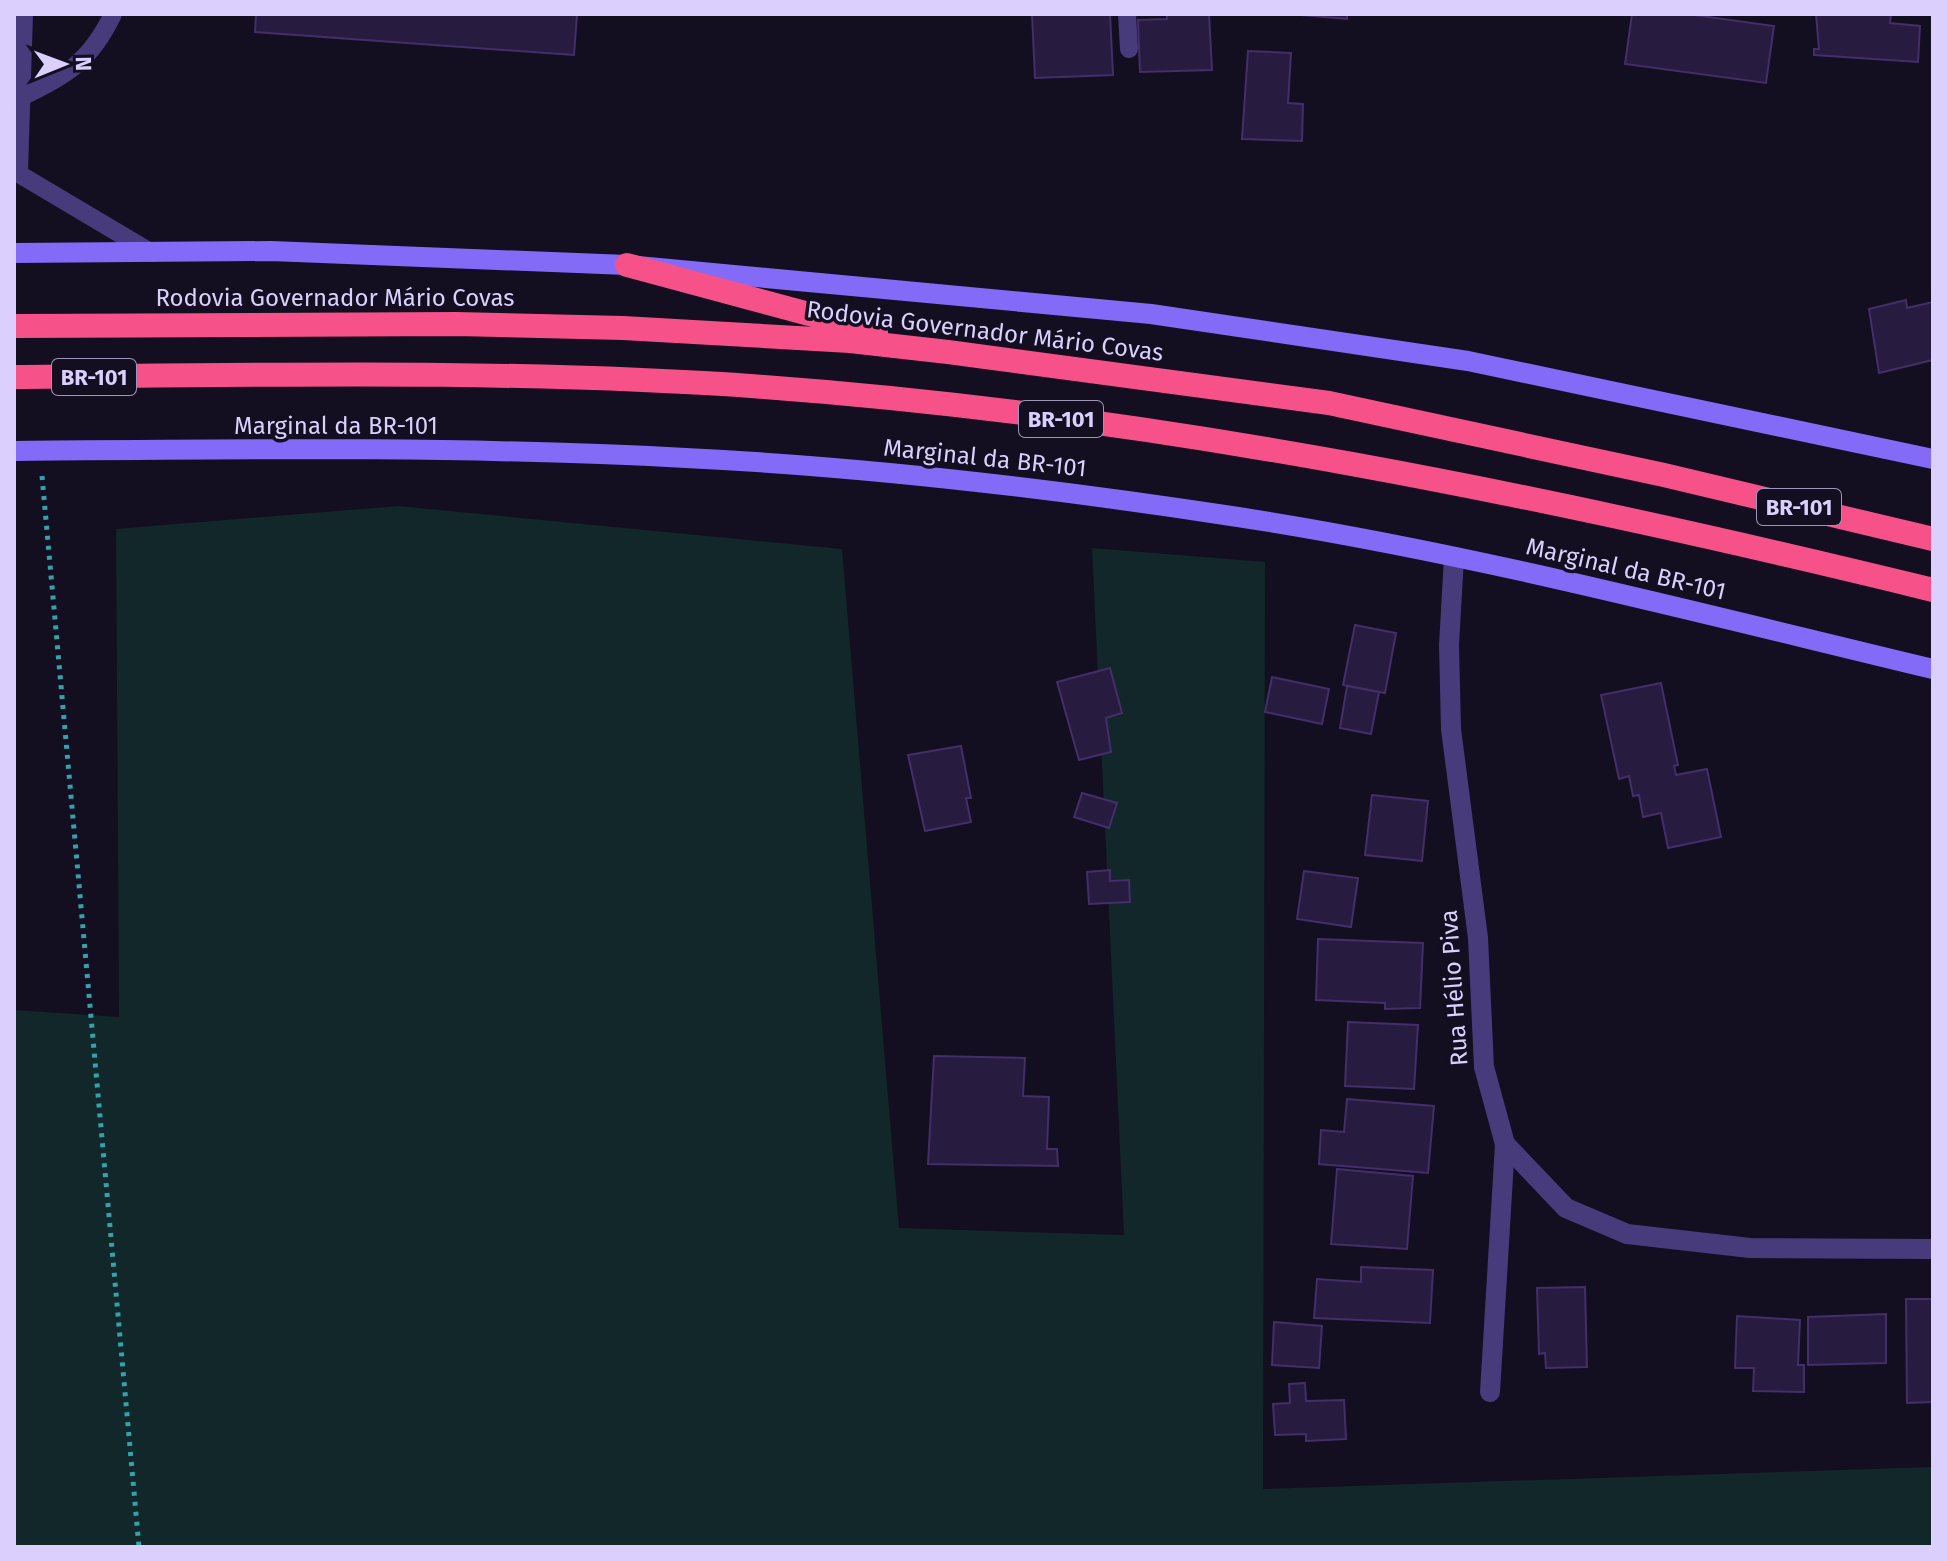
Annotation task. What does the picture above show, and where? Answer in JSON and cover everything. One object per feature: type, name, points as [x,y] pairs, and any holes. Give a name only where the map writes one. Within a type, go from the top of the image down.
[{"type":"highway","points":[[627,265],[948,352]]},
{"type":"highway","name":"Rodovia Governador Mário Covas","points":[[14,326],[456,324],[623,328],[850,341],[1329,403],[1620,465],[1933,539]]},
{"type":"highway","name":"BR-101","points":[[14,377],[634,379],[768,387],[1058,418],[1384,470],[1673,529],[1933,590]]},
{"type":"main road","points":[[14,253],[271,251],[627,265],[972,295],[1301,335],[1468,361],[1933,459]]},
{"type":"main road","name":"Marginal da BR-101","points":[[14,451],[539,452],[797,466],[970,482],[1242,517],[1454,557],[1933,669]]},
{"type":"street","name":"Rua Hélio Piva","points":[[1454,557],[1449,645],[1451,729],[1478,938],[1484,1067],[1505,1144],[1566,1208],[1627,1234],[1750,1248],[1933,1249]]},
{"type":"street","points":[[1490,1392],[1505,1144]]},
{"type":"lane","points":[[24,14],[16,171],[152,253]]},
{"type":"lane","points":[[21,97],[65,76],[100,42],[113,14]]},
{"type":"lane","points":[[1127,14],[1129,49]]},
{"type":"path","points":[[39,451],[139,1547]]},
{"type":"green space","points":[[398,506],[842,549],[899,1228],[1124,1235],[1092,548],[1265,562],[1263,1489],[1933,1467],[1933,1547],[14,1547],[14,1010],[119,1017],[116,529]]},
{"type":"building","points":[[256,14],[577,14],[574,55],[255,32]]},
{"type":"building","points":[[1032,14],[1110,14],[1113,75],[1035,78]]},
{"type":"building","points":[[1167,14],[1209,14],[1212,70],[1140,72],[1138,20],[1167,19]]},
{"type":"building","points":[[1289,14],[1347,14],[1347,19]]},
{"type":"building","points":[[1632,14],[1687,14],[1774,26],[1766,83],[1625,64]]},
{"type":"building","points":[[1816,14],[1891,14],[1890,23],[1920,26],[1918,62],[1814,55],[1814,49],[1819,49]]},
{"type":"building","points":[[1248,51],[1291,53],[1288,103],[1303,104],[1302,141],[1242,139]]},
{"type":"building","points":[[1906,300],[1907,308],[1933,302],[1933,360],[1879,373],[1869,309]]},
{"type":"building","points":[[1355,625],[1396,633],[1385,693],[1343,685]]},
{"type":"building","points":[[1110,668],[1122,713],[1106,718],[1111,752],[1079,760],[1057,682]]},
{"type":"building","points":[[1272,677],[1329,689],[1322,724],[1265,712]]},
{"type":"building","points":[[1661,683],[1678,765],[1674,766],[1676,775],[1707,769],[1721,837],[1668,848],[1661,813],[1643,817],[1639,795],[1633,796],[1629,776],[1619,779],[1601,695]]},
{"type":"building","points":[[1347,686],[1379,692],[1371,734],[1340,728]]},
{"type":"building","points":[[961,746],[971,798],[966,798],[971,822],[925,831],[908,755]]},
{"type":"building","points":[[1082,793],[1117,803],[1109,828],[1074,817]]},
{"type":"building","points":[[1372,795],[1428,801],[1422,861],[1365,855]]},
{"type":"building","points":[[1110,870],[1110,881],[1129,880],[1130,902],[1089,904],[1087,872]]},
{"type":"building","points":[[1304,871],[1358,878],[1351,927],[1297,919]]},
{"type":"building","points":[[1318,939],[1423,943],[1420,1008],[1385,1009],[1385,1003],[1316,1000]]},
{"type":"building","points":[[1348,1022],[1418,1025],[1414,1089],[1345,1086]]},
{"type":"building","points":[[934,1056],[1025,1058],[1023,1096],[1049,1097],[1047,1149],[1057,1149],[1058,1166],[928,1164]]},
{"type":"building","points":[[1347,1099],[1434,1106],[1428,1173],[1319,1164],[1321,1130],[1344,1132]]},
{"type":"building","points":[[1337,1169],[1413,1176],[1407,1249],[1331,1244]]},
{"type":"building","points":[[1361,1267],[1433,1270],[1430,1323],[1314,1318],[1317,1279],[1361,1282]]},
{"type":"building","points":[[1585,1287],[1587,1367],[1546,1368],[1545,1353],[1539,1354],[1537,1288]]},
{"type":"building","points":[[1906,1299],[1933,1299],[1933,1402],[1907,1403]]},
{"type":"building","points":[[1886,1314],[1886,1363],[1808,1365],[1808,1317]]},
{"type":"building","points":[[1737,1316],[1800,1320],[1798,1365],[1804,1365],[1804,1392],[1753,1391],[1754,1368],[1735,1368]]},
{"type":"building","points":[[1274,1322],[1322,1326],[1319,1368],[1272,1365]]},
{"type":"building","points":[[1305,1383],[1306,1401],[1344,1400],[1346,1439],[1306,1441],[1306,1434],[1275,1435],[1273,1404],[1290,1403],[1289,1384]]}]
